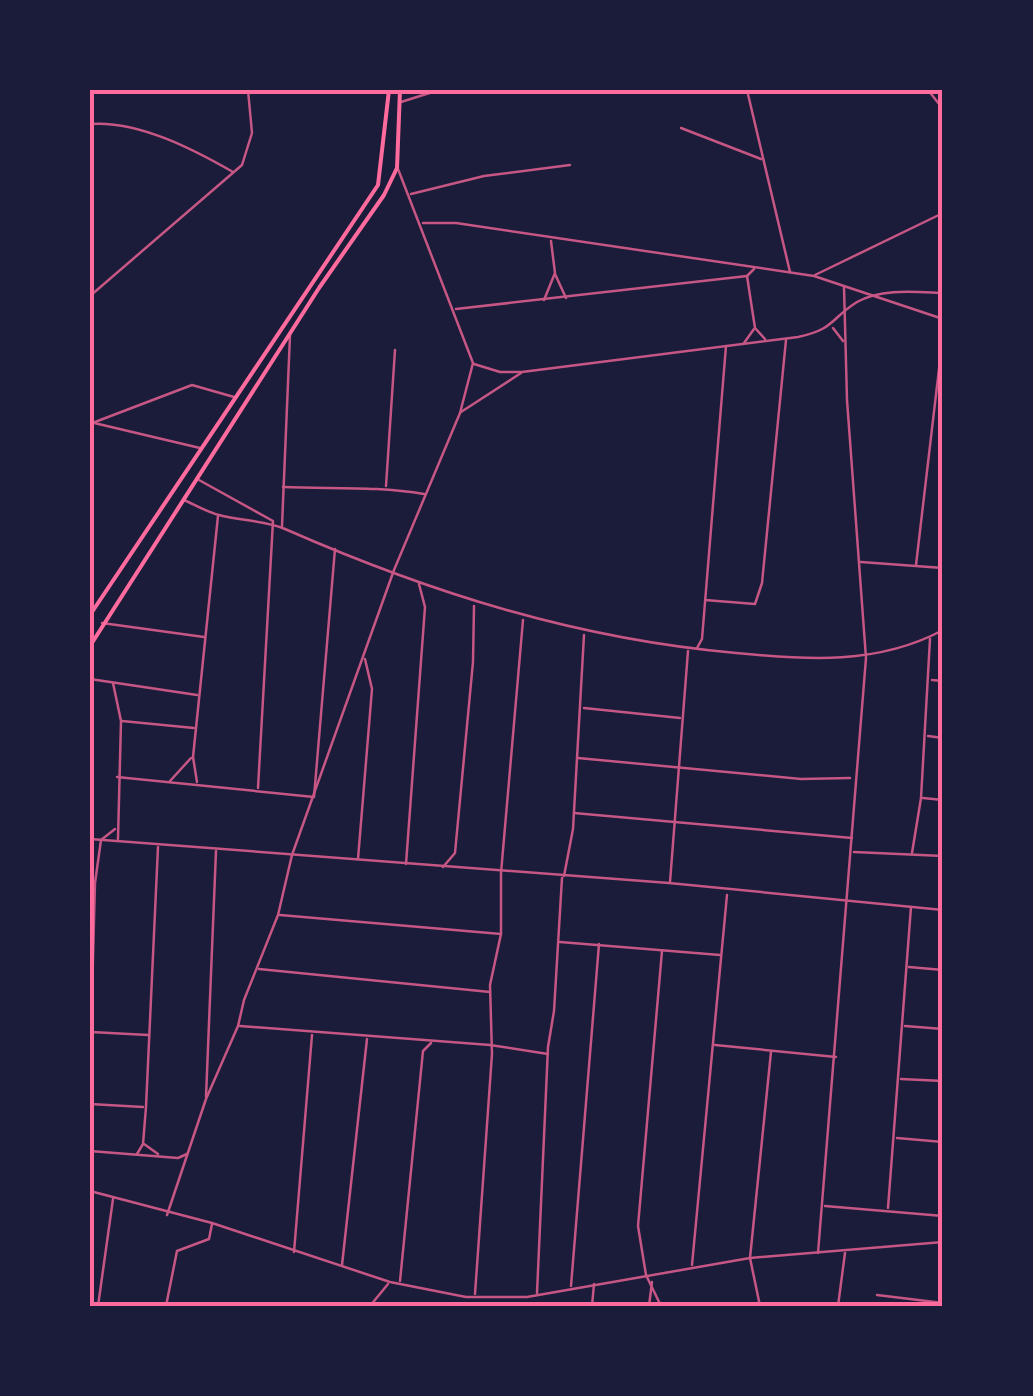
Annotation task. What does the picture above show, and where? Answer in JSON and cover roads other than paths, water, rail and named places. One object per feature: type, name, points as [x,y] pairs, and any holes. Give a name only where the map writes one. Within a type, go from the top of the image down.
[{"type":"main road","points":[[90,615],[378,184],[390,90]]},
{"type":"main road","points":[[90,646],[290,332],[375,210],[397,168],[400,90]]},
{"type":"street","points":[[90,296],[242,165],[252,133],[248,90]]},
{"type":"street","points":[[400,102],[439,90]]},
{"type":"street","points":[[747,90],[790,272]]},
{"type":"street","points":[[928,90],[943,110]]},
{"type":"street","points":[[90,124],[118,124],[199,153],[234,172]]},
{"type":"street","points":[[681,128],[763,160]]},
{"type":"street","points":[[409,195],[484,176],[570,166]]},
{"type":"street","points":[[167,1215],[206,1099],[238,1026],[278,915],[292,855],[394,570],[460,413],[473,364],[397,168]]},
{"type":"street","points":[[814,276],[943,213]]},
{"type":"street","points":[[421,224],[456,223],[814,276],[943,319]]},
{"type":"street","points":[[551,239],[555,273],[566,298]]},
{"type":"street","points":[[454,310],[747,276],[755,268]]},
{"type":"street","points":[[543,300],[555,273]]},
{"type":"street","points":[[747,276],[755,328],[767,340]]},
{"type":"street","points":[[818,1253],[853,852],[853,779],[862,728],[866,658],[844,287]]},
{"type":"street","points":[[473,364],[500,372],[522,372],[786,339],[832,327],[846,311],[876,295],[943,292]]},
{"type":"street","points":[[832,327],[845,345]]},
{"type":"street","points":[[744,344],[755,328]]},
{"type":"street","points":[[282,528],[290,332]]},
{"type":"street","points":[[916,565],[943,335]]},
{"type":"street","points":[[705,600],[755,604],[762,584],[786,339]]},
{"type":"street","points":[[696,650],[702,640],[726,346]]},
{"type":"street","points":[[386,488],[395,350]]},
{"type":"street","points":[[460,413],[522,372]]},
{"type":"street","points":[[92,422],[192,385],[237,398]]},
{"type":"street","points":[[92,422],[203,448]]},
{"type":"street","points":[[197,479],[271,519],[273,526],[258,790]]},
{"type":"street","points":[[282,486],[370,492],[386,488],[426,494]]},
{"type":"street","points":[[182,500],[218,515],[282,528],[474,603],[584,633],[778,658],[866,658],[943,630]]},
{"type":"street","points":[[197,785],[196,728],[218,515]]},
{"type":"street","points":[[314,797],[335,549]]},
{"type":"street","points":[[860,562],[943,568]]},
{"type":"street","points":[[406,866],[425,607],[418,582]]},
{"type":"street","points":[[442,868],[455,854],[474,662],[474,603]]},
{"type":"street","points":[[474,1296],[490,992],[501,934],[501,873],[524,618]]},
{"type":"street","points":[[102,623],[206,638]]},
{"type":"street","points":[[537,1294],[548,1047],[563,868],[574,813],[583,707],[584,633]]},
{"type":"street","points":[[912,853],[931,680],[930,637]]},
{"type":"street","points":[[670,883],[688,649]]},
{"type":"street","points":[[358,859],[372,688],[364,658]]},
{"type":"street","points":[[90,680],[200,696]]},
{"type":"street","points":[[931,680],[943,680]]},
{"type":"street","points":[[113,683],[118,692],[120,721],[115,829],[119,842]]},
{"type":"street","points":[[583,707],[683,718]]},
{"type":"street","points":[[120,721],[196,728]]},
{"type":"street","points":[[926,736],[943,738]]},
{"type":"street","points":[[168,782],[194,756]]},
{"type":"street","points":[[578,758],[801,779],[853,779]]},
{"type":"street","points":[[180,772],[184,783]]},
{"type":"street","points":[[118,778],[314,797]]},
{"type":"street","points":[[921,798],[943,800]]},
{"type":"street","points":[[574,813],[673,825],[853,838]]},
{"type":"street","points":[[115,829],[101,840],[95,883],[98,908],[90,1032],[149,1035]]},
{"type":"street","points":[[90,839],[406,866],[670,883],[727,892],[943,910]]},
{"type":"street","points":[[137,1154],[143,1144],[146,1107],[158,845]]},
{"type":"street","points":[[206,1099],[216,848]]},
{"type":"street","points":[[853,852],[943,856]]},
{"type":"street","points":[[552,876],[563,868]]},
{"type":"street","points":[[564,889],[573,878]]},
{"type":"street","points":[[692,1266],[727,892]]},
{"type":"street","points":[[90,906],[98,908]]},
{"type":"street","points":[[888,1208],[911,908]]},
{"type":"street","points":[[278,915],[501,934]]},
{"type":"street","points":[[558,942],[720,954]]},
{"type":"street","points":[[570,1288],[599,944]]},
{"type":"street","points":[[661,1306],[646,1275],[638,1226],[662,951]]},
{"type":"street","points":[[907,966],[943,970]]},
{"type":"street","points":[[257,969],[490,992]]},
{"type":"street","points":[[238,1026],[490,1044],[548,1054]]},
{"type":"street","points":[[903,1026],[943,1029]]},
{"type":"street","points":[[294,1252],[312,1034]]},
{"type":"street","points":[[342,1266],[368,1037]]},
{"type":"street","points":[[400,1284],[423,1051],[419,1040]]},
{"type":"street","points":[[423,1051],[432,1042]]},
{"type":"street","points":[[713,1044],[837,1057]]},
{"type":"street","points":[[538,1053],[548,1047]]},
{"type":"street","points":[[761,1305],[750,1258],[771,1052]]},
{"type":"street","points":[[208,1057],[223,1060]]},
{"type":"street","points":[[900,1078],[943,1081]]},
{"type":"street","points":[[90,1104],[146,1107]]},
{"type":"street","points":[[896,1138],[943,1142]]},
{"type":"street","points":[[143,1144],[160,1155]]},
{"type":"street","points":[[90,1151],[178,1158],[191,1153]]},
{"type":"street","points":[[178,1158],[185,1169]]},
{"type":"street","points":[[90,1191],[167,1215],[212,1223],[390,1282],[466,1297],[527,1297],[750,1258],[943,1242]]},
{"type":"street","points":[[98,1306],[114,1198]]},
{"type":"street","points":[[823,1206],[888,1208],[943,1216]]},
{"type":"street","points":[[166,1306],[177,1251],[209,1239],[212,1223]]},
{"type":"street","points":[[838,1306],[845,1252]]},
{"type":"street","points":[[649,1306],[652,1281]]},
{"type":"street","points":[[370,1306],[390,1282]]},
{"type":"street","points":[[592,1306],[594,1283]]},
{"type":"street","points":[[877,1295],[943,1303]]},
{"type":"street","points":[[466,1297],[466,1306]]},
{"type":"street","points":[[526,1306],[527,1297]]}]
